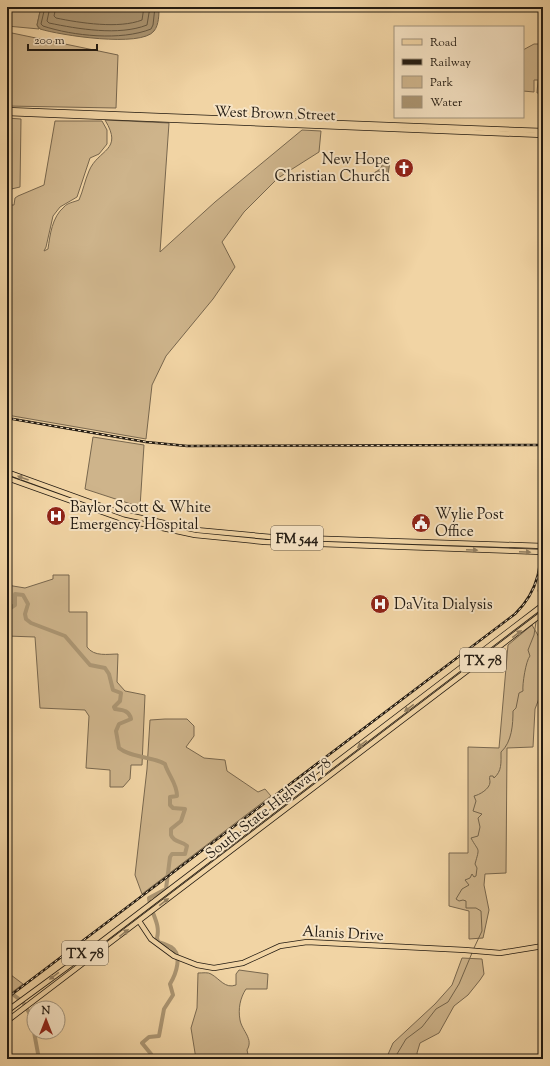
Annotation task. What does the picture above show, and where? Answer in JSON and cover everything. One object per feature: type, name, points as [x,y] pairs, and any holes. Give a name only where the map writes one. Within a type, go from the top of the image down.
[{"type":"main road","name":"West Brown Street","points":[[7,110],[233,121],[260,124],[543,131]]},
{"type":"main road","name":"West Brown Street","points":[[7,113],[334,125],[543,135]]},
{"type":"main road","points":[[260,124],[277,122]]},
{"type":"main road","name":"FM 544","points":[[7,472],[38,487]]},
{"type":"main road","name":"FM 544","points":[[7,478],[137,518],[246,538],[543,552]]},
{"type":"main road","name":"FM 544","points":[[397,545],[543,546]]},
{"type":"main road","points":[[508,545],[508,551]]},
{"type":"main road","name":"South State Highway 78","points":[[7,1011],[178,883],[543,605]]},
{"type":"main road","name":"South State Highway 78","points":[[7,1021],[431,700],[543,613]]},
{"type":"main road","points":[[426,695],[431,700]]},
{"type":"main road","name":"Alanis Drive","points":[[139,920],[152,939],[174,956],[196,965],[214,968],[243,963],[280,946],[307,942],[500,953],[543,946]]},
{"type":"green space","points":[[7,7],[41,7],[37,25],[39,29],[7,26]]},
{"type":"green space","points":[[7,32],[118,55],[116,108],[7,106]]},
{"type":"green space","points":[[534,44],[543,44],[542,93],[537,93],[538,80],[534,80],[534,92],[524,91],[524,49]]},
{"type":"green space","points":[[7,118],[21,119],[20,187],[7,190]]},
{"type":"green space","points":[[105,120],[169,123],[160,252],[215,202],[302,130],[321,131],[319,152],[278,178],[244,212],[222,242],[235,267],[213,299],[166,356],[152,385],[146,439],[7,415],[7,205],[14,205],[15,198],[18,196],[44,185],[55,121],[102,121],[107,130],[107,144],[99,154],[90,158],[77,197],[60,207],[53,216],[44,251],[48,249],[52,226],[60,211],[65,206],[79,200],[93,164],[111,144],[112,138],[110,130]]},
{"type":"green space","points":[[93,437],[144,445],[140,507],[85,489]]},
{"type":"green space","points":[[53,575],[69,575],[69,612],[87,612],[87,647],[97,654],[118,654],[117,682],[125,691],[145,695],[142,765],[131,765],[130,779],[123,787],[110,787],[110,770],[86,768],[89,716],[85,710],[40,708],[35,637],[7,636],[7,585],[25,588],[53,579]]},
{"type":"green space","points":[[532,625],[543,644],[540,696],[535,709],[533,747],[507,748],[506,873],[485,874],[484,885],[489,910],[483,938],[469,939],[469,911],[449,906],[449,853],[468,853],[468,747],[499,748],[508,645]]},
{"type":"green space","points":[[187,719],[194,726],[194,736],[186,747],[204,758],[225,760],[227,771],[258,792],[265,789],[271,796],[142,894],[135,875],[147,769],[150,720]]},
{"type":"green space","points":[[462,958],[482,959],[484,974],[480,980],[468,995],[454,1006],[439,1033],[420,1043],[417,1053],[418,1059],[386,1059],[393,1043],[435,1004],[452,985]]},
{"type":"green space","points":[[239,970],[268,974],[267,989],[246,989],[240,1004],[240,1020],[249,1042],[247,1050],[249,1059],[196,1059],[191,1028],[197,1008],[198,973],[210,973],[226,985],[232,986],[236,985],[236,974]]},
{"type":"green space","points":[[7,972],[23,984],[7,996]]},
{"type":"water","points":[[41,7],[159,7],[159,16],[156,29],[146,36],[133,39],[99,39],[50,32],[40,29],[37,25]]},
{"type":"water","points":[[385,160],[390,161],[388,175],[380,178],[371,178],[370,175],[379,170]]},
{"type":"waterway","points":[[540,603],[541,596],[538,591],[543,572]]},
{"type":"waterway","points":[[7,606],[12,607],[15,605],[15,594],[23,595],[28,604],[25,614],[26,619],[31,623],[65,636],[90,665],[105,668],[109,674],[113,690],[121,693],[120,701],[114,707],[115,709],[127,712],[131,719],[119,724],[116,731],[119,748],[129,754],[159,761],[165,764],[177,791],[177,796],[170,797],[170,805],[173,808],[185,809],[181,821],[171,829],[172,838],[187,846],[185,854],[172,854],[170,857],[166,889],[149,898],[158,927],[158,942],[175,950],[178,960],[176,970],[170,984],[173,995],[164,1009],[159,1036],[149,1037],[142,1043],[151,1054],[149,1059]]},
{"type":"waterway","points":[[474,948],[482,931],[481,911],[476,908],[466,908],[466,901],[459,901],[456,899],[462,889],[469,885],[465,880],[470,878],[472,874],[474,877],[476,876],[477,868],[475,864],[478,850],[471,838],[478,836],[480,827],[478,818],[482,814],[473,811],[476,801],[474,796],[486,789],[490,785],[490,776],[493,776],[494,778],[500,770],[501,752],[505,748],[510,738],[513,711],[516,708],[519,693],[523,691],[527,662],[530,656],[528,650],[534,635],[536,622]]},
{"type":"waterway","points":[[394,1059],[406,1039],[422,1027],[436,1009],[448,1002],[459,984],[472,953]]},
{"type":"waterway","points":[[7,990],[23,1002],[31,1016],[39,1059]]},
{"type":"railway","points":[[7,418],[146,442],[187,446],[543,445]]},
{"type":"railway","points":[[7,998],[515,614],[526,601],[538,575],[543,500]]},
{"type":"place","name":"New Hope Christian Church","points":[[404,168]]},
{"type":"place","name":"Baylor Scott & White Emergency Hospital","points":[[56,516]]},
{"type":"place","name":"Wylie Post Office","points":[[421,523]]},
{"type":"place","name":"DaVita Dialysis","points":[[380,604]]}]
